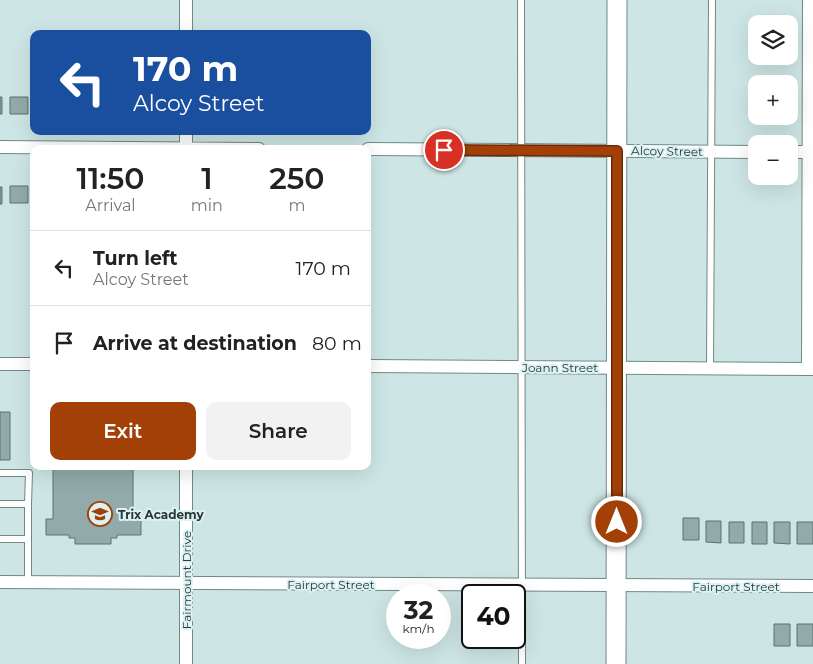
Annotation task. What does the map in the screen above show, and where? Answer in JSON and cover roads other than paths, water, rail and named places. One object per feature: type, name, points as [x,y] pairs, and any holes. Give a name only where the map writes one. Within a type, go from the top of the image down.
[{"type":"street","points":[[186,0],[186,30]]},
{"type":"street","points":[[616,664],[617,0]]},
{"type":"street","points":[[809,0],[811,369]]},
{"type":"street","points":[[0,148],[30,148]]},
{"type":"street","name":"Alcoy Street","points":[[371,149],[748,152]]},
{"type":"street","points":[[798,152],[811,152]]},
{"type":"street","points":[[0,364],[30,364]]},
{"type":"street","name":"Joann Street","points":[[371,366],[811,369]]},
{"type":"street","name":"Fairmount Drive","points":[[186,470],[186,664]]},
{"type":"street","name":"Fairport Street","points":[[0,582],[461,585]]},
{"type":"street","name":"Fairport Street","points":[[526,585],[813,586]]},
{"type":"lane","points":[[521,0],[520,366],[522,584]]},
{"type":"lane","points":[[710,368],[712,0]]},
{"type":"lane","points":[[0,473],[29,473],[28,582]]},
{"type":"lane","points":[[0,504],[28,504]]},
{"type":"lane","points":[[0,539],[28,539]]},
{"type":"lane","points":[[522,649],[522,664]]},
{"type":"place","name":"Trix Academy","points":[[100,514]]}]
